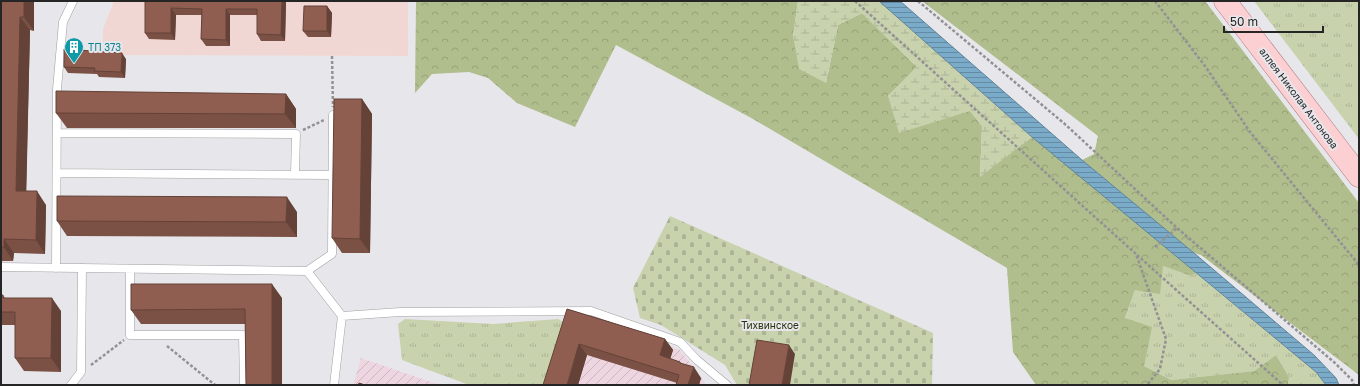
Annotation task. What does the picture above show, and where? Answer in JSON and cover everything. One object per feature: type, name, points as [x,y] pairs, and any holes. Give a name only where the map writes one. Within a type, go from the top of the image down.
[{"type":"main road","name":"аллея Николая Антонова","points":[[1225,1],[1359,176]]},
{"type":"lane","points":[[56,268],[57,89],[63,22],[73,1]]},
{"type":"lane","points":[[1,267],[307,271],[332,254],[333,115]]},
{"type":"lane","points":[[57,133],[296,134],[295,174]]},
{"type":"lane","points":[[57,173],[332,174]]},
{"type":"lane","points":[[71,385],[81,372],[82,268]]},
{"type":"lane","points":[[130,269],[130,335],[243,335],[244,385]]},
{"type":"lane","points":[[307,271],[342,316],[334,385]]},
{"type":"lane","points":[[342,316],[400,312],[591,311],[680,342],[697,360],[727,385]]},
{"type":"path","points":[[855,1],[1283,385]]},
{"type":"path","points":[[918,1],[1066,125],[1177,228],[1335,363],[1352,380],[1354,385]]},
{"type":"path","points":[[1155,1],[1205,66],[1250,132],[1359,265]]},
{"type":"path","points":[[296,134],[333,115],[332,56]]},
{"type":"path","points":[[1155,247],[1177,228]]},
{"type":"path","points":[[1136,254],[1166,338],[1160,369],[1147,385]]},
{"type":"path","points":[[81,372],[130,335]]},
{"type":"path","points":[[154,335],[215,385]]},
{"type":"shaded area","points":[[114,1],[408,1],[408,56],[103,55],[103,29]]},
{"type":"shaded area","points":[[572,313],[680,350],[707,385],[549,385]]},
{"type":"shaded area","points":[[361,358],[440,385],[353,385]]},
{"type":"green space","points":[[416,1],[798,1],[793,36],[826,83],[838,25],[862,13],[917,67],[888,96],[970,111],[982,126],[980,176],[1032,137],[1196,273],[1191,276],[1163,266],[1160,294],[1135,290],[1125,318],[1152,327],[1144,366],[1171,380],[1254,371],[1276,355],[1289,377],[1288,385],[1036,385],[1013,352],[1007,268],[753,119],[616,45],[575,127],[517,103],[488,78],[469,72],[432,74],[415,93]]},
{"type":"green space","points":[[798,1],[879,1],[1032,137],[980,177],[982,126],[970,111],[899,133],[888,96],[917,67],[862,13],[838,25],[826,83],[799,69],[793,36]]},
{"type":"green space","points":[[922,1],[1205,1],[1359,203],[1359,375],[1201,255],[1194,253],[1082,160],[1094,154],[1098,136]]},
{"type":"green space","points":[[1254,1],[1359,1],[1359,139]]},
{"type":"green space","name":"Тихвинское","points":[[670,216],[933,333],[932,385],[737,385],[725,365],[661,325],[640,318],[633,288]]},
{"type":"green space","points":[[1163,266],[1191,276],[1196,273],[1316,372],[1326,385],[1288,385],[1289,377],[1276,355],[1254,371],[1171,380],[1144,366],[1125,319],[1135,290]]},
{"type":"green space","points":[[405,319],[493,324],[558,319],[565,323],[546,385],[469,385],[402,360],[398,324]]},
{"type":"water","points":[[879,1],[900,1],[1082,160],[1314,355],[1336,378],[1339,385],[1326,385],[1316,372],[1032,137]]},
{"type":"building","points":[[1,1],[24,1],[24,17],[20,17],[16,191],[37,191],[36,240],[4,239],[4,247],[1,247]]},
{"type":"building","points":[[145,1],[282,1],[281,35],[257,34],[257,9],[226,9],[226,40],[201,39],[202,9],[171,8],[171,33],[145,33]]},
{"type":"building","points":[[304,6],[327,6],[327,31],[303,31]]},
{"type":"building","points":[[64,49],[122,53],[121,72],[94,71],[95,68],[64,67]]},
{"type":"building","points":[[56,91],[286,94],[285,114],[56,113]]},
{"type":"building","points":[[334,99],[362,99],[360,239],[332,238]]},
{"type":"building","points":[[57,196],[287,197],[286,222],[57,221]]},
{"type":"building","points":[[131,284],[272,284],[272,385],[246,385],[245,309],[131,310]]},
{"type":"building","points":[[1,295],[3,295],[3,298],[52,298],[51,358],[15,358],[15,312],[1,312]]},
{"type":"building","points":[[567,309],[665,339],[660,355],[694,367],[688,385],[676,385],[679,375],[579,344],[567,385],[543,385]]},
{"type":"building","points":[[757,340],[789,345],[782,385],[749,385]]},
{"type":"place","name":"ТП 373","points":[[74,64]]}]
